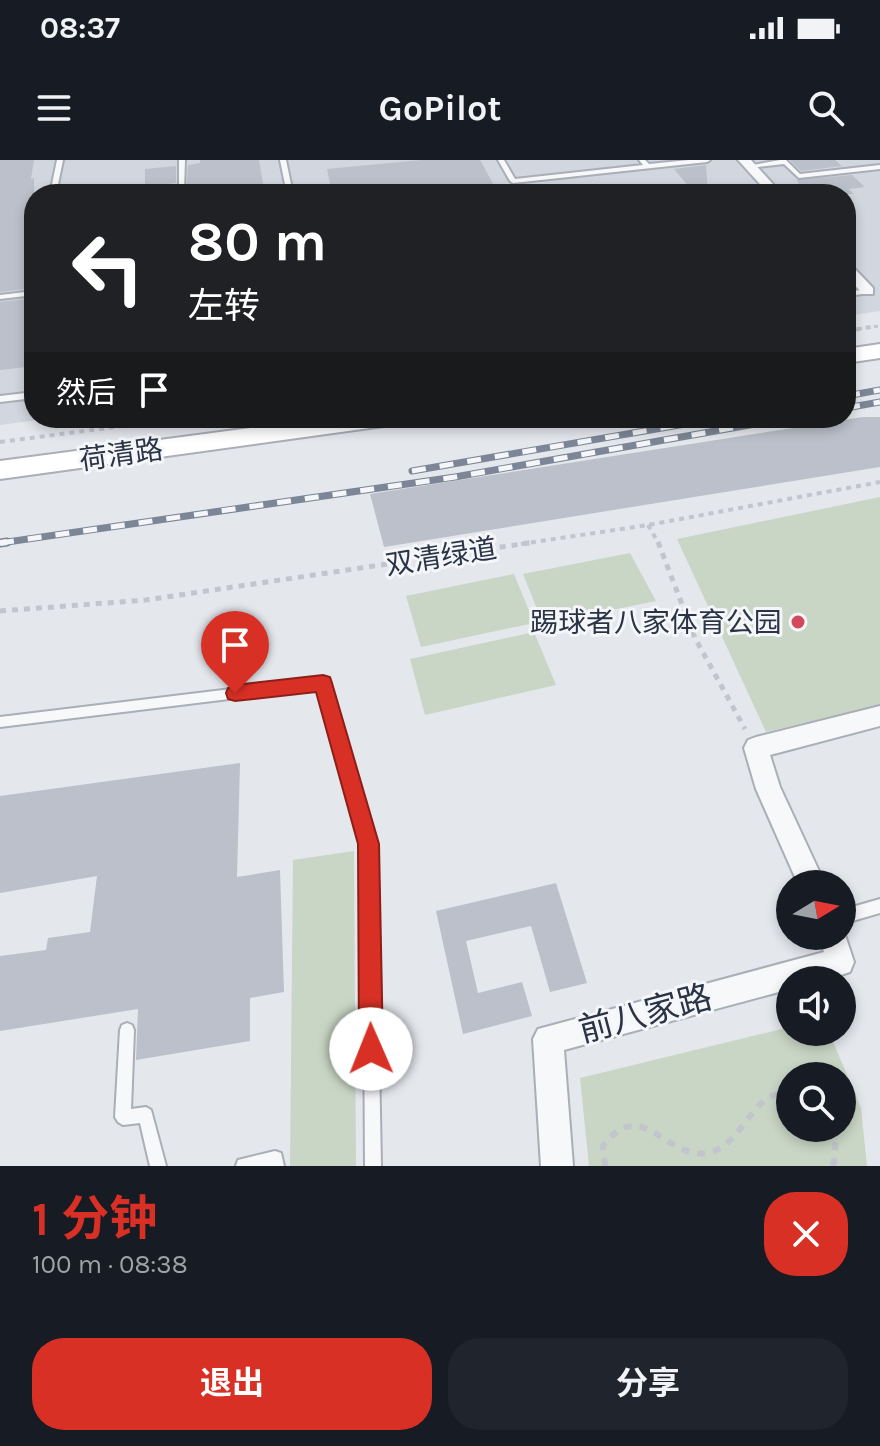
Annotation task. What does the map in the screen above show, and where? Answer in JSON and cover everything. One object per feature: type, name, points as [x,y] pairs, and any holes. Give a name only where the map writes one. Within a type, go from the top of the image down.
[{"type":"main road","points":[[856,341],[880,337]]},
{"type":"main road","points":[[856,355],[880,351]]},
{"type":"main road","name":"荷清路","points":[[0,451],[178,428]]},
{"type":"main road","name":"荷清路","points":[[0,470],[310,428]]},
{"type":"street","points":[[747,163],[767,184]]},
{"type":"street","points":[[856,278],[868,291]]},
{"type":"street","points":[[806,870],[768,789],[756,748],[880,716]]},
{"type":"street","name":"前八家路","points":[[557,1166],[548,1039],[840,962],[837,950]]},
{"type":"lane","points":[[55,184],[60,160]]},
{"type":"lane","points":[[182,160],[182,184]]},
{"type":"lane","points":[[283,160],[288,184]]},
{"type":"lane","points":[[501,160],[513,181],[644,163],[707,160]]},
{"type":"lane","points":[[844,160],[855,169]]},
{"type":"lane","points":[[747,163],[784,161],[799,176],[880,167]]},
{"type":"lane","points":[[519,180],[521,184]]},
{"type":"lane","points":[[856,293],[868,291]]},
{"type":"lane","points":[[0,297],[24,294]]},
{"type":"lane","points":[[0,399],[24,396]]},
{"type":"lane","points":[[0,722],[323,683],[369,844],[373,1166]]},
{"type":"lane","points":[[856,913],[880,906]]},
{"type":"lane","points":[[127,1030],[123,1117],[146,1115],[158,1166]]},
{"type":"lane","points":[[244,1166],[275,1159],[276,1166]]},
{"type":"path","points":[[856,330],[880,326]]},
{"type":"path","points":[[0,442],[107,428]]},
{"type":"path","name":"双清绿道","points":[[0,611],[146,600],[648,525],[880,482]]},
{"type":"path","points":[[648,525],[661,547],[695,638],[756,748]]},
{"type":"path","points":[[605,1166],[603,1146],[615,1130],[636,1125],[685,1149],[706,1153],[726,1144],[770,1096],[776,1095]]},
{"type":"path","points":[[831,1166],[836,1142]]},
{"type":"shaded area","points":[[0,160],[880,160],[880,311],[856,315],[856,184],[24,184],[24,422],[0,425]]},
{"type":"green space","name":"踢球者八家体育公园","points":[[880,497],[880,705],[766,732],[677,539]]},
{"type":"green space","points":[[630,553],[656,601],[543,624],[523,574]]},
{"type":"green space","points":[[514,574],[534,623],[421,647],[406,596]]},
{"type":"green space","points":[[534,632],[556,685],[425,715],[410,659]]},
{"type":"green space","points":[[354,851],[356,1166],[290,1166],[293,860]]},
{"type":"green space","points":[[776,1030],[776,1046],[835,1046],[842,1062],[776,1062],[776,1142],[856,1142],[856,1096],[861,1108],[867,1166],[589,1166],[580,1078]]},
{"type":"building","points":[[0,160],[34,160],[31,179],[34,178],[34,184],[24,184],[24,289],[0,292]]},
{"type":"building","points":[[200,160],[259,160],[263,184],[187,184],[188,165],[200,163]]},
{"type":"building","points":[[421,160],[480,160],[493,184],[330,184],[327,169]]},
{"type":"building","points":[[790,160],[835,160],[842,166],[801,171]]},
{"type":"building","points":[[706,165],[707,184],[687,184],[674,169]]},
{"type":"building","points":[[176,166],[176,183],[145,184],[145,169]]},
{"type":"building","points":[[852,175],[865,187],[856,188],[856,184],[799,184],[797,180]]},
{"type":"building","points":[[24,299],[24,367],[0,370],[0,302]]},
{"type":"building","points":[[880,417],[880,467],[384,547],[370,494],[793,428],[856,428],[856,418]]},
{"type":"building","points":[[240,763],[237,877],[280,870],[284,992],[250,998],[250,1041],[136,1060],[138,1009],[0,1031],[0,956],[46,950],[48,938],[90,932],[97,876],[0,893],[0,796]]},
{"type":"building","points":[[556,883],[587,983],[550,992],[531,926],[466,941],[478,993],[522,982],[532,1016],[463,1034],[436,911]]},
{"type":"railway","points":[[856,394],[880,390]]},
{"type":"railway","points":[[856,406],[880,402]]},
{"type":"railway","points":[[412,471],[662,428]]},
{"type":"railway","points":[[7,542],[0,543],[455,477],[732,428]]},
{"type":"place","name":"踢球者八家体育公园","points":[[798,622]]},
{"type":"route","points":[[235,693],[323,683],[369,844],[371,1049]]}]
